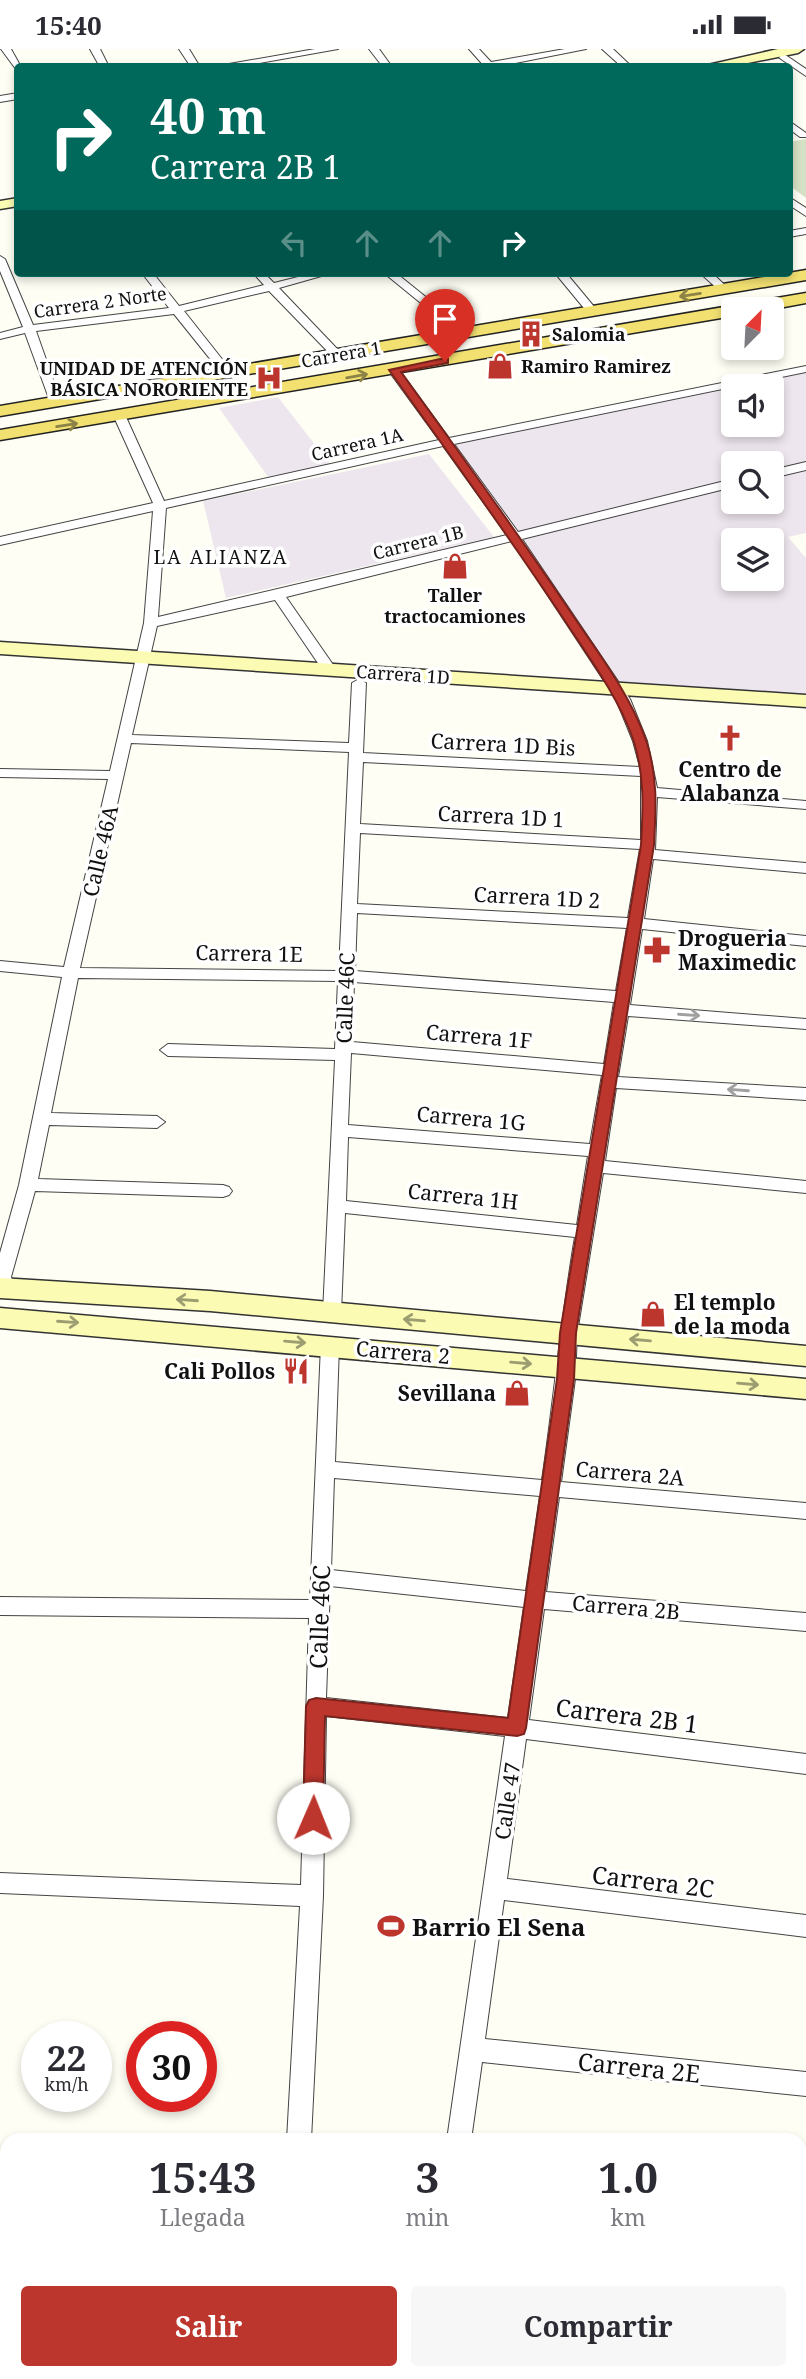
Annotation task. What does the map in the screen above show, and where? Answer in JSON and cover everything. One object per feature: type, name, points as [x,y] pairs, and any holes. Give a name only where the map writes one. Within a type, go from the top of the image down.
[{"type":"main road","name":"Carrera 1","points":[[0,411],[806,275]]},
{"type":"main road","points":[[784,302],[806,298]]},
{"type":"main road","name":"Carrera 1","points":[[0,435],[120,417],[721,313]]},
{"type":"street","points":[[244,63],[333,49]]},
{"type":"street","points":[[374,49],[385,63]]},
{"type":"street","points":[[474,49],[486,63]]},
{"type":"street","points":[[505,63],[581,49]]},
{"type":"street","points":[[607,49],[623,63]]},
{"type":"street","points":[[725,63],[798,49]]},
{"type":"street","points":[[754,63],[806,53]]},
{"type":"street","points":[[784,57],[792,63]]},
{"type":"street","points":[[0,259],[20,303],[55,402]]},
{"type":"street","points":[[150,277],[227,373]]},
{"type":"street","points":[[261,277],[337,355]]},
{"type":"street","name":"Carrera 2 Norte","points":[[0,336],[176,310],[312,277]]},
{"type":"street","points":[[394,277],[464,334]]},
{"type":"street","points":[[563,277],[592,311]]},
{"type":"street","points":[[710,277],[725,289]]},
{"type":"street","name":"Carrera 1A","points":[[0,541],[445,442],[806,369]]},
{"type":"street","name":"Calle 47","points":[[394,370],[515,537],[620,693],[640,741],[650,792],[647,850],[568,1333],[567,1367],[461,2133]]},
{"type":"street","name":"Calle 46A","points":[[3,1288],[2,1277],[28,1185],[71,973],[151,623],[160,506],[120,417]]},
{"type":"street","points":[[784,471],[806,466]]},
{"type":"street","name":"Carrera 1B","points":[[151,623],[721,487]]},
{"type":"street","points":[[278,594],[329,670]]},
{"type":"street","name":"Carrera 1D","points":[[0,647],[359,683],[806,701]]},
{"type":"street","name":"Carrera 1D","points":[[0,659],[329,670],[620,693],[806,712]]},
{"type":"street","name":"Calle 46C","points":[[332,1313],[359,683]]},
{"type":"street","name":"Carrera 1D Bis","points":[[125,739],[648,772]]},
{"type":"street","points":[[0,773],[117,775]]},
{"type":"street","points":[[650,792],[806,805]]},
{"type":"street","name":"Carrera 1D 1","points":[[353,828],[647,850],[806,868]]},
{"type":"street","name":"Carrera 1D 2","points":[[349,908],[635,923],[806,941]]},
{"type":"street","name":"Carrera 1E","points":[[0,967],[71,973],[346,976],[806,1024]]},
{"type":"street","name":"Carrera 1F","points":[[168,1049],[343,1051],[806,1094]]},
{"type":"street","points":[[41,1119],[157,1122]]},
{"type":"street","name":"Carrera 1G","points":[[340,1130],[596,1159],[806,1187]]},
{"type":"street","points":[[28,1185],[223,1191]]},
{"type":"street","name":"Carrera 1H","points":[[336,1206],[585,1232]]},
{"type":"street","name":"Carrera 2","points":[[3,1288],[210,1301],[806,1356]]},
{"type":"street","name":"Carrera 2","points":[[0,1318],[806,1389]]},
{"type":"street","name":"Calle 46C","points":[[299,2133],[312,1896],[319,1609],[330,1345]]},
{"type":"street","name":"Carrera 2A","points":[[325,1469],[806,1511]]},
{"type":"street","name":"Carrera 2B","points":[[321,1577],[534,1600],[806,1622]]},
{"type":"street","points":[[0,1606],[319,1609]]},
{"type":"street","name":"Carrera 2B 1","points":[[316,1706],[806,1764]]},
{"type":"street","points":[[0,1883],[312,1896]]},
{"type":"street","name":"Carrera 2C","points":[[495,1888],[806,1926]]},
{"type":"street","name":"Carrera 2E","points":[[472,2049],[806,2084]]},
{"type":"shaded area","points":[[806,369],[806,533],[788,537],[806,558],[806,701],[617,688],[445,442],[721,386],[721,437],[784,437],[784,374],[781,374]]},
{"type":"shaded area","points":[[278,397],[330,464],[268,477],[219,408]]},
{"type":"shaded area","points":[[429,454],[494,537],[226,598],[203,501]]},
{"type":"green space","points":[[806,139],[806,198],[793,188],[793,141]]},
{"type":"place","name":"Salomia","points":[[531,334]]},
{"type":"place","name":"Ramiro Ramirez","points":[[500,366]]},
{"type":"place","name":"UNIDAD DE ATENCIÓN BÁSICA NORORIENTE","points":[[269,378]]},
{"type":"place","name":"Taller tractocamiones","points":[[455,566]]},
{"type":"place","name":"Centro de Alabanza","points":[[730,738]]},
{"type":"place","name":"Drogueria Maximedic","points":[[657,950]]},
{"type":"place","name":"El templo de la moda","points":[[653,1314]]},
{"type":"place","name":"Cali Pollos","points":[[296,1371]]},
{"type":"place","name":"Sevillana","points":[[517,1393]]},
{"type":"place","name":"Barrio El Sena","points":[[391,1926]]},
{"type":"district","name":"LA ALIANZA","points":[[221,557]]},
{"type":"route","points":[[313,1818],[316,1706],[517,1728],[566,1379],[568,1333],[648,845],[648,772],[640,741],[623,699],[515,537],[394,370],[445,361]]}]
